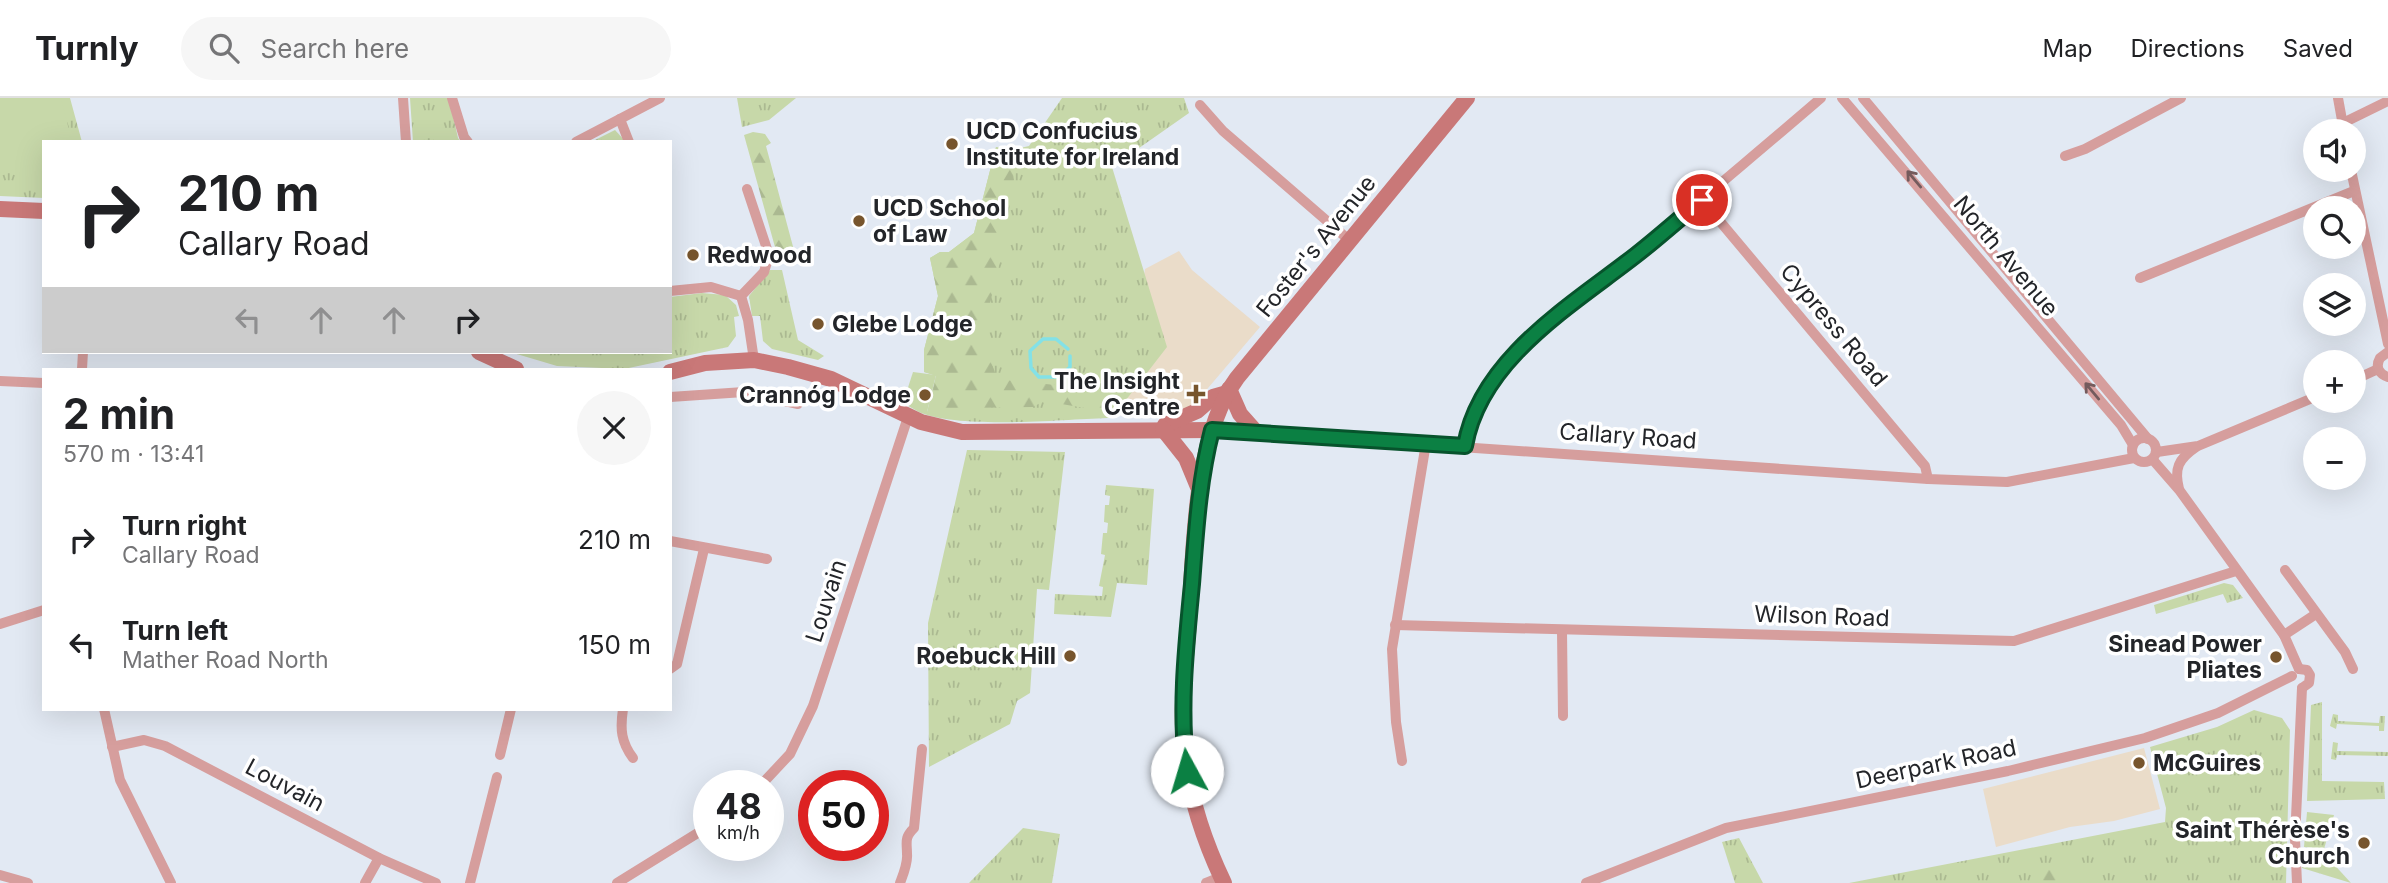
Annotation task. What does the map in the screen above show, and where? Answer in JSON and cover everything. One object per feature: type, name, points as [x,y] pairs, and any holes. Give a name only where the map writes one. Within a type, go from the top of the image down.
[{"type":"main road","name":"Foster's Avenue","points":[[1217,881],[1194,806],[1184,742],[1185,671],[1200,496],[1212,430],[1228,391],[1466,98]]},
{"type":"main road","points":[[0,209],[42,211]]},
{"type":"main road","points":[[483,354],[514,368]]},
{"type":"main road","points":[[672,371],[705,363],[754,360],[831,379],[908,417],[934,427],[962,432],[1212,430]]},
{"type":"main road","points":[[1158,429],[1193,414],[1213,397],[1228,391],[1240,414],[1256,432]]},
{"type":"main road","points":[[1158,429],[1192,467],[1200,496]]},
{"type":"street","points":[[403,98],[406,140]]},
{"type":"street","points":[[452,98],[456,118],[467,140]]},
{"type":"street","points":[[580,140],[660,98]]},
{"type":"street","points":[[1465,446],[1472,416],[1517,351],[1702,200],[1821,98]]},
{"type":"street","name":"North Avenue","points":[[1842,98],[2121,425],[2133,445]]},
{"type":"street","name":"North Avenue","points":[[1863,98],[2148,439]]},
{"type":"street","points":[[2065,156],[2085,149],[2181,98]]},
{"type":"street","points":[[2339,98],[2343,119]]},
{"type":"street","points":[[2358,119],[2388,101]]},
{"type":"street","points":[[1200,105],[1223,131],[1349,240]]},
{"type":"street","points":[[620,119],[628,140]]},
{"type":"street","points":[[2353,182],[2388,344]]},
{"type":"street","points":[[741,296],[764,272],[769,255],[747,189]]},
{"type":"street","points":[[2140,278],[2354,191]]},
{"type":"street","name":"Cypress Road","points":[[1702,200],[1925,466],[1928,479]]},
{"type":"street","points":[[672,291],[711,287],[741,296]]},
{"type":"street","points":[[741,296],[754,360]]},
{"type":"street","points":[[2378,369],[2380,358],[2388,352]]},
{"type":"street","points":[[2378,369],[2388,377]]},
{"type":"street","points":[[2366,374],[2378,369]]},
{"type":"street","points":[[0,381],[42,383]]},
{"type":"street","points":[[672,397],[744,392],[799,404]]},
{"type":"street","points":[[2302,688],[2294,685],[2295,672],[2284,635],[2155,456],[2156,445],[2148,439],[2141,439],[2133,445],[2134,458],[2145,463],[2155,456],[2198,446],[2303,402]]},
{"type":"street","name":"Louvain","points":[[775,770],[790,754],[813,706],[908,417]]},
{"type":"street","name":"Callary Road","points":[[1212,430],[1928,479],[2007,482],[2040,478],[2134,458]]},
{"type":"street","points":[[1402,761],[1396,722],[1392,649],[1426,443]]},
{"type":"street","points":[[2179,491],[2175,474],[2178,464],[2198,446]]},
{"type":"street","points":[[672,541],[767,559]]},
{"type":"street","points":[[672,668],[677,664],[704,549]]},
{"type":"street","points":[[2285,570],[2353,669]]},
{"type":"street","name":"Wilson Road","points":[[1395,625],[2014,641],[2236,571]]},
{"type":"street","points":[[0,624],[42,611]]},
{"type":"street","points":[[2284,635],[2316,614]]},
{"type":"street","points":[[1562,631],[1563,716]]},
{"type":"street","points":[[2295,672],[2307,670],[2311,678],[2302,688],[2295,839],[2297,883]]},
{"type":"street","name":"Deerpark Road","points":[[1586,883],[1726,828],[2008,772],[2145,738],[2218,713],[2295,672]]},
{"type":"street","points":[[104,711],[120,780],[170,883]]},
{"type":"street","points":[[500,755],[511,711]]},
{"type":"street","points":[[623,711],[620,730],[625,747],[633,758]]},
{"type":"street","name":"Louvain","points":[[112,747],[144,740],[164,746],[379,858],[436,883]]},
{"type":"street","points":[[900,883],[908,856],[905,845],[907,836],[914,828],[922,749]]},
{"type":"street","points":[[470,883],[497,777]]},
{"type":"street","points":[[617,883],[693,836]]},
{"type":"street","points":[[365,883],[379,858]]},
{"type":"street","points":[[0,876],[28,883]]},
{"type":"shaded area","points":[[1179,251],[1192,270],[1260,327],[1191,408],[1114,413],[1124,400],[1145,269]]},
{"type":"shaded area","points":[[2144,748],[2160,809],[2114,821],[2070,827],[1996,847],[1983,789]]},
{"type":"green space","points":[[0,98],[70,98],[81,140],[42,140],[42,198],[0,196]]},
{"type":"green space","points":[[0,98],[61,98],[72,140],[42,140],[42,162],[0,173]]},
{"type":"green space","points":[[410,98],[449,98],[460,140],[413,140]]},
{"type":"green space","points":[[737,98],[796,98],[769,120],[742,127]]},
{"type":"green space","points":[[1062,98],[1184,98],[1189,113],[1112,167],[1167,347],[1112,418],[986,422],[960,421],[919,412],[927,412],[936,376],[924,372],[924,350],[938,296],[930,258],[940,252],[949,252],[974,233],[996,147],[1011,150],[1029,146]]},
{"type":"green space","points":[[615,130],[624,140],[595,140]]},
{"type":"green space","points":[[753,132],[765,134],[771,143],[766,146],[795,254],[778,258],[744,135]]},
{"type":"green space","points":[[996,147],[1011,150],[1016,158],[1005,239],[981,342],[989,354],[997,379],[1075,387],[1124,400],[1114,413],[1044,401],[1033,407],[930,409],[936,375],[924,372],[924,350],[938,296],[930,258],[940,252],[949,252],[974,233]]},
{"type":"green space","points":[[770,270],[782,270],[798,340],[824,356],[818,360],[772,349],[763,341],[760,316],[752,316],[749,296]]},
{"type":"green space","points":[[702,293],[725,295],[736,305],[739,316],[734,317],[736,336],[728,347],[629,368],[557,366],[517,354],[672,354],[672,297]]},
{"type":"green space","points":[[913,372],[936,375],[927,412],[919,412],[903,403]]},
{"type":"green space","points":[[967,450],[1065,452],[1049,590],[1037,589],[1030,693],[1017,701],[1010,724],[929,767],[928,623]]},
{"type":"green space","points":[[1106,485],[1154,489],[1147,585],[1117,583],[1111,617],[1054,614],[1055,594],[1102,596],[1103,587],[1099,586],[1105,555],[1101,554],[1103,533],[1107,533],[1108,523],[1104,522],[1105,505],[1109,505],[1110,496],[1105,495]]},
{"type":"green space","points":[[2224,583],[2233,585],[2243,598],[2227,603],[2223,594],[2156,614],[2154,605]]},
{"type":"green space","points":[[2322,702],[2322,781],[2384,782],[2385,799],[2307,801],[2311,705]]},
{"type":"green space","points":[[2254,710],[2282,718],[2290,730],[2286,883],[1849,883],[2165,822],[2166,808],[2150,747],[2217,727]]},
{"type":"green space","points":[[2333,714],[2338,715],[2338,721],[2379,723],[2380,716],[2385,716],[2384,731],[2379,731],[2379,726],[2337,724],[2336,729],[2330,726]]},
{"type":"green space","points":[[2333,742],[2338,743],[2337,751],[2388,752],[2388,756],[2337,755],[2336,760],[2331,759]]},
{"type":"green space","points":[[2307,812],[2334,815],[2324,849],[2304,847]]},
{"type":"green space","points":[[1023,828],[1060,834],[1052,883],[969,883]]},
{"type":"green space","points":[[1739,838],[1763,883],[1735,883],[1722,842]]},
{"type":"green space","points":[[2303,853],[2330,860],[2351,883],[2302,868]]},
{"type":"green space","points":[[2059,867],[2074,869],[2077,883],[2041,883],[2046,870]]},
{"type":"waterway","points":[[1068,349],[1056,339],[1043,339],[1030,351],[1031,368],[1039,377],[1059,377],[1070,367],[1070,356]]},
{"type":"place","name":"UCD Confucius Institute for Ireland","points":[[952,144]]},
{"type":"place","name":"UCD School of Law","points":[[859,221]]},
{"type":"place","name":"Redwood","points":[[693,255]]},
{"type":"place","name":"Glebe Lodge","points":[[818,324]]},
{"type":"place","name":"The Insight Centre","points":[[1196,394]]},
{"type":"place","name":"Crannóg Lodge","points":[[925,395]]},
{"type":"place","name":"Roebuck Hill","points":[[1070,656]]},
{"type":"place","name":"Sinead Power Pliates","points":[[2276,657]]},
{"type":"place","name":"McGuires","points":[[2139,763]]},
{"type":"place","name":"Saint Thérèse's Church","points":[[2364,843]]},
{"type":"route","points":[[1187,771],[1183,695],[1200,496],[1212,430],[1465,446],[1472,416],[1517,351],[1702,200]]}]
